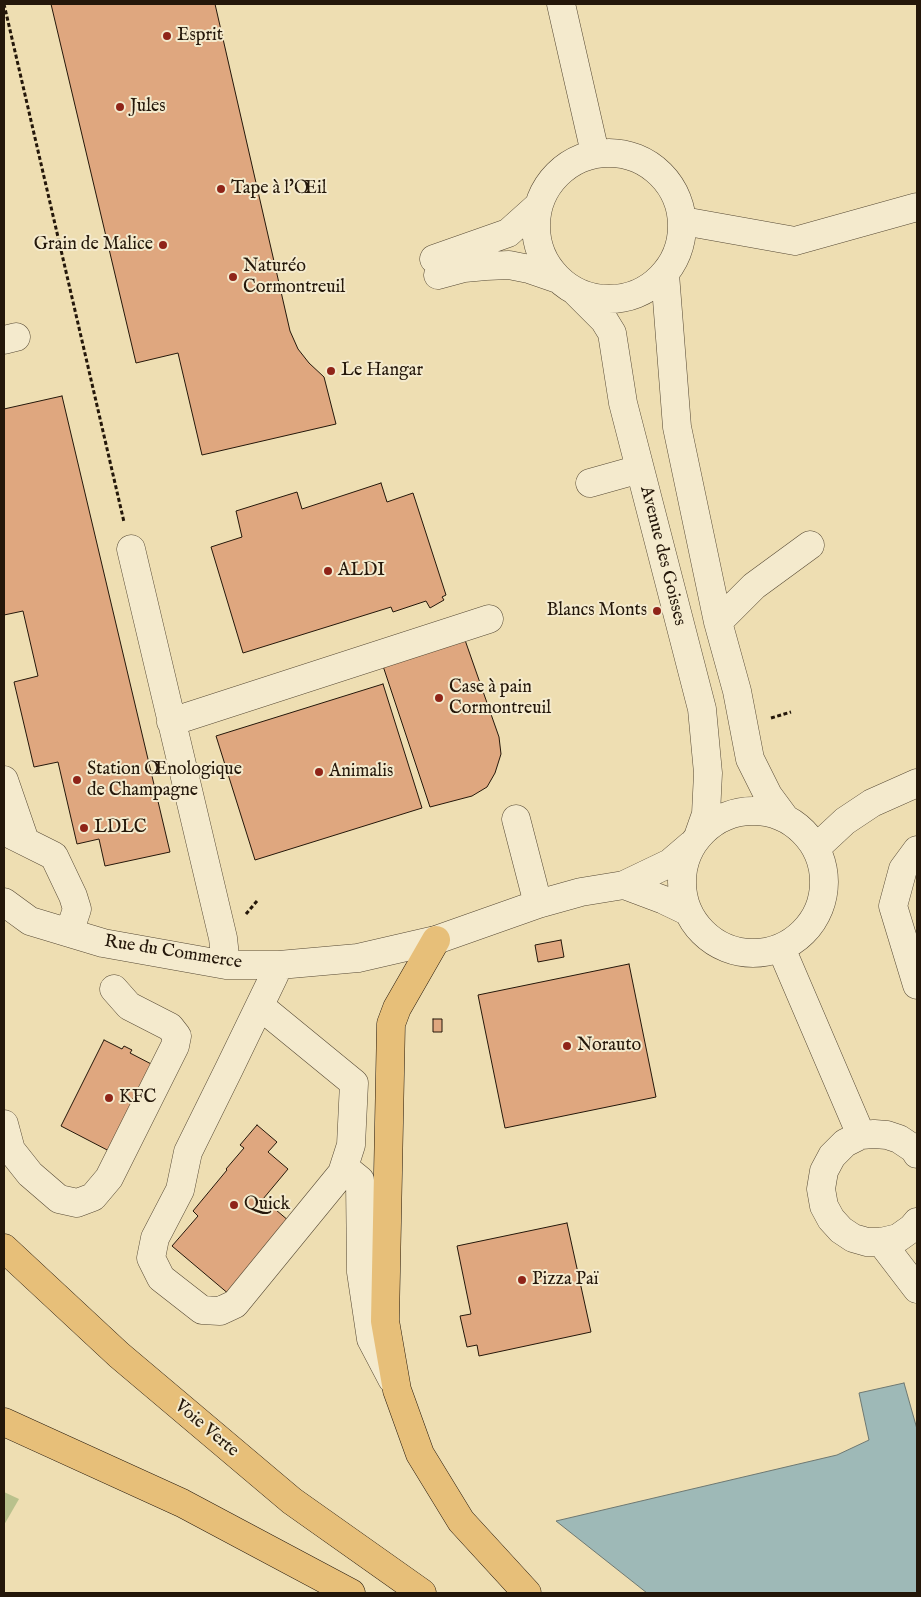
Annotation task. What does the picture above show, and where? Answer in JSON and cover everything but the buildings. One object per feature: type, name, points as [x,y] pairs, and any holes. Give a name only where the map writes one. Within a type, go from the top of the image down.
[{"type":"main road","points":[[436,940],[397,1008],[391,1024],[386,1321],[397,1390],[420,1454],[461,1521],[527,1593]]},
{"type":"main road","name":"Voie Verte","points":[[4,1248],[119,1355],[292,1501],[422,1593]]},
{"type":"main road","name":"Voie Verte","points":[[4,1270],[114,1372],[284,1513],[393,1593]]},
{"type":"main road","points":[[4,1422],[182,1503],[351,1593]]},
{"type":"street","points":[[561,4],[595,153]]},
{"type":"street","points":[[538,207],[508,233],[436,267],[464,268],[509,265],[529,269],[600,299],[624,298],[646,290],[665,274],[676,258],[681,240],[683,221],[677,196],[663,176],[643,161],[620,153],[595,153],[575,160],[559,172],[546,188],[538,207],[535,226],[538,246],[545,264],[567,285]]},
{"type":"street","points":[[683,221],[795,241],[917,207]]},
{"type":"street","points":[[665,274],[677,427],[718,622],[737,691],[750,759],[768,796],[785,818],[802,831],[816,848],[823,867],[824,886],[820,906],[811,924],[798,938],[781,948],[759,954],[737,952],[716,944],[699,929],[687,911],[681,889],[682,866],[695,840]]},
{"type":"street","name":"Avenue des Goisses","points":[[567,285],[604,320],[612,333],[623,404],[702,709],[708,774],[706,814],[695,840]]},
{"type":"street","points":[[590,483],[640,469]]},
{"type":"street","points":[[718,622],[754,586],[810,545]]},
{"type":"street","points":[[131,548],[223,938],[226,965]]},
{"type":"street","points":[[172,722],[489,619]]},
{"type":"street","points":[[4,780],[14,836],[54,856],[73,896],[77,909],[69,933]]},
{"type":"street","points":[[816,848],[845,821],[872,804],[917,783]]},
{"type":"street","points":[[624,885],[670,863],[714,822],[730,814],[748,810],[767,812],[785,818]]},
{"type":"street","points":[[516,819],[538,904]]},
{"type":"street","points":[[913,865],[893,906],[917,985]]},
{"type":"street","points":[[624,885],[687,911]]},
{"type":"street","name":"Rue du Commerce","points":[[4,902],[17,922],[69,933],[103,943],[226,965],[280,966],[358,958],[436,940],[538,904],[581,892],[624,885]]},
{"type":"street","points":[[781,948],[860,1135]]},
{"type":"street","points":[[260,1006],[354,1083],[351,1145],[342,1174],[235,1304],[220,1311],[202,1310],[161,1278],[151,1258],[155,1238],[180,1190],[188,1152],[260,1006],[280,966]]},
{"type":"street","points":[[4,1124],[11,1150],[30,1174],[59,1199],[76,1203],[93,1197],[109,1178],[175,1046],[177,1036],[170,1027],[129,1006],[114,989]]},
{"type":"street","points":[[911,1144],[887,1135],[860,1135],[845,1143],[832,1156],[824,1171],[821,1189],[824,1206],[831,1219],[841,1230],[853,1238],[867,1242],[881,1242],[898,1238],[917,1222]]},
{"type":"street","points":[[344,1167],[360,1180],[361,1272],[371,1339],[397,1390]]},
{"type":"street","points":[[881,1242],[917,1289]]},
{"type":"path","points":[[4,4],[131,548]]},
{"type":"green space","points":[[4,1492],[19,1499],[4,1525]]},
{"type":"water","points":[[904,1383],[917,1429],[917,1593],[647,1593],[556,1521],[837,1455],[869,1440],[859,1393]]},
{"type":"place","name":"Esprit","points":[[167,36]]},
{"type":"place","name":"Jules","points":[[120,107]]},
{"type":"place","name":"Tape à l'Œil","points":[[221,189]]},
{"type":"place","name":"Grain de Malice","points":[[163,245]]},
{"type":"place","name":"Naturéo Cormontreuil","points":[[233,277]]},
{"type":"place","name":"Le Hangar","points":[[331,371]]},
{"type":"place","name":"ALDI","points":[[328,571]]},
{"type":"place","name":"Blancs Monts","points":[[657,611]]},
{"type":"place","name":"Case à pain Cormontreuil","points":[[439,698]]},
{"type":"place","name":"Animalis","points":[[319,772]]},
{"type":"place","name":"Station Œnologique de Champagne","points":[[77,780]]},
{"type":"place","name":"LDLC","points":[[84,828]]},
{"type":"place","name":"Norauto","points":[[567,1046]]},
{"type":"place","name":"KFC","points":[[109,1098]]},
{"type":"place","name":"Quick","points":[[234,1205]]},
{"type":"place","name":"Pizza Paï","points":[[522,1280]]}]
